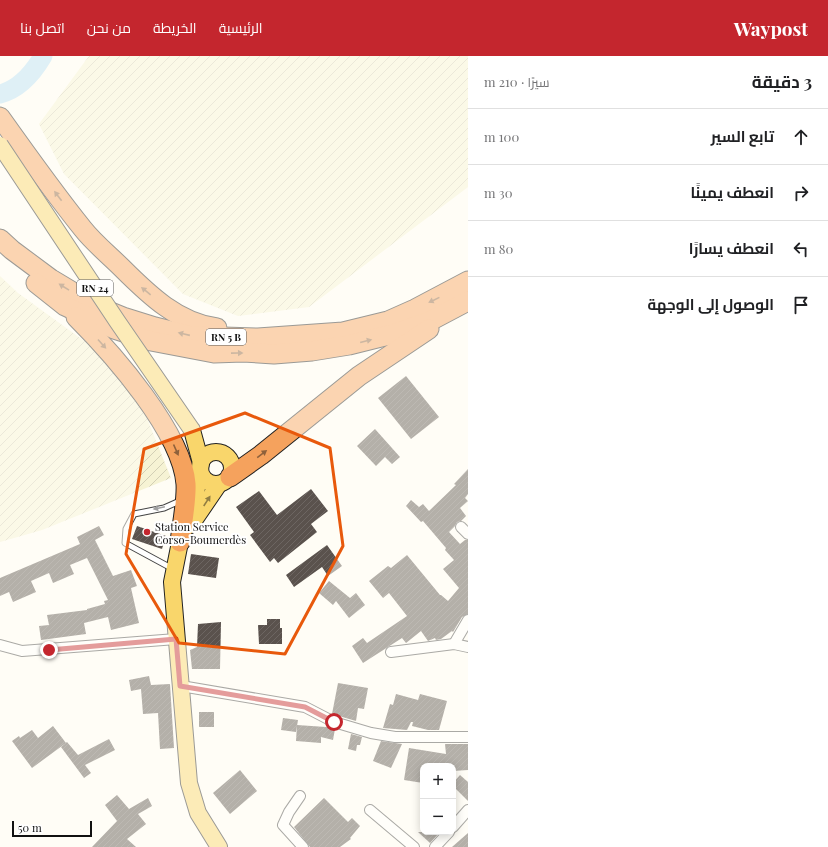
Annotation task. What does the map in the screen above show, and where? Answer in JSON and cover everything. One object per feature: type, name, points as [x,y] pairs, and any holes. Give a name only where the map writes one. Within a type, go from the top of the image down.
[{"type":"highway","points":[[0,117],[35,167],[84,231],[138,284],[177,315],[207,327],[229,330],[342,332]]},
{"type":"highway","name":"RN 5 B","points":[[0,239],[12,250],[51,279],[70,292],[96,306],[155,328],[191,336],[258,338],[342,332],[388,321],[415,309],[468,281]]},
{"type":"highway","name":"RN 5 B","points":[[0,255],[65,306],[114,329],[151,342],[214,353],[243,352],[274,354],[312,351],[349,345],[393,334],[430,321],[468,302]]},
{"type":"highway","points":[[224,480],[261,455],[359,376],[468,302]]},
{"type":"highway","points":[[65,306],[116,359],[151,406],[168,432],[183,464],[186,485],[190,497],[180,542]]},
{"type":"main road","name":"RN 24","points":[[0,145],[192,430]]},
{"type":"main road","points":[[192,430],[227,456],[232,466],[224,480],[180,542],[172,582],[189,783],[198,813],[219,847]]},
{"type":"main road","points":[[192,430],[202,463],[201,474],[210,483],[224,480]]},
{"type":"main road","points":[[190,497],[206,456],[211,453],[227,456]]},
{"type":"street","points":[[454,644],[468,620]]},
{"type":"street","points":[[0,645],[22,651],[176,639]]},
{"type":"street","points":[[391,652],[454,644],[468,647]]},
{"type":"street","points":[[180,686],[305,707],[334,722],[371,733],[395,737],[468,737]]},
{"type":"street","points":[[300,796],[283,825],[303,847]]},
{"type":"street","points":[[370,810],[414,847]]},
{"type":"street","points":[[456,824],[468,810]]},
{"type":"street","points":[[435,847],[446,835]]},
{"type":"lane","points":[[174,570],[125,543],[126,529],[134,514],[164,508],[190,497]]},
{"type":"highlighted area","points":[[245,413],[330,448],[343,546],[285,654],[179,643],[126,554],[144,449]]},
{"type":"shaded area","points":[[89,56],[468,56],[468,187],[309,307],[238,316],[183,294],[64,174],[39,124]]},
{"type":"shaded area","points":[[0,276],[18,293],[98,351],[144,411],[171,478],[42,530],[0,542]]},
{"type":"building","points":[[406,376],[439,417],[411,439],[378,398]]},
{"type":"building","points":[[375,429],[400,457],[392,464],[385,457],[376,466],[357,446]]},
{"type":"building","points":[[468,469],[468,494],[465,498],[468,501],[460,508],[466,516],[461,521],[457,522],[449,532],[460,544],[465,540],[468,540],[468,614],[462,617],[453,632],[452,631],[441,639],[436,640],[435,638],[428,641],[421,631],[406,643],[402,638],[363,663],[352,646],[363,638],[367,643],[407,616],[389,593],[383,598],[369,581],[388,566],[391,568],[407,555],[440,595],[448,601],[459,588],[443,569],[454,560],[445,550],[446,548],[423,521],[421,522],[406,506],[411,500],[419,507],[423,504],[429,511],[456,485],[454,484]]},
{"type":"building","points":[[311,489],[328,511],[311,524],[317,532],[278,563],[274,558],[270,562],[250,535],[254,532],[236,507],[259,491],[277,515]]},
{"type":"building","points":[[99,526],[104,535],[95,540],[113,576],[131,570],[137,586],[131,588],[139,623],[111,630],[108,617],[84,623],[86,634],[41,640],[39,626],[49,625],[47,615],[87,610],[105,604],[104,601],[108,600],[87,558],[70,565],[74,574],[53,583],[49,573],[31,581],[36,592],[13,602],[9,592],[0,596],[0,578],[80,544],[77,537]]},
{"type":"building","points":[[137,526],[166,536],[162,549],[132,539]]},
{"type":"building","points":[[327,545],[342,566],[328,576],[322,567],[294,587],[286,575]]},
{"type":"building","points":[[191,554],[219,558],[216,578],[188,574]]},
{"type":"building","points":[[329,581],[350,598],[356,593],[365,605],[349,618],[336,601],[333,605],[319,593]]},
{"type":"building","points":[[267,619],[280,619],[280,628],[282,628],[282,644],[259,644],[258,625],[267,625]]},
{"type":"building","points":[[221,622],[220,669],[192,669],[190,650],[197,647],[198,624]]},
{"type":"building","points":[[149,676],[151,685],[170,684],[174,748],[160,749],[158,713],[143,714],[141,689],[131,691],[129,680]]},
{"type":"building","points":[[338,683],[368,688],[364,709],[358,708],[356,721],[332,714]]},
{"type":"building","points":[[396,694],[418,700],[420,694],[447,701],[439,730],[428,730],[412,726],[413,722],[411,722],[407,730],[383,728],[390,704],[393,705]]},
{"type":"building","points":[[199,712],[214,712],[214,727],[199,727]]},
{"type":"building","points":[[283,718],[298,720],[296,732],[281,730]]},
{"type":"building","points":[[297,725],[327,726],[335,729],[333,740],[321,737],[321,743],[296,741]]},
{"type":"building","points":[[53,726],[66,743],[32,768],[12,741],[19,736],[20,738],[32,730],[38,738]]},
{"type":"building","points":[[351,734],[362,737],[360,745],[357,745],[356,751],[348,749]]},
{"type":"building","points":[[109,739],[115,750],[85,765],[91,773],[84,778],[61,747],[67,742],[78,755]]},
{"type":"building","points":[[381,741],[402,744],[391,768],[373,761]]},
{"type":"building","points":[[445,744],[468,744],[468,770],[456,771],[456,763],[420,763],[420,783],[404,780],[409,748],[446,754]]},
{"type":"building","points":[[240,770],[257,791],[230,814],[213,793]]},
{"type":"building","points":[[460,775],[468,782],[468,801],[456,789],[456,780]]},
{"type":"building","points":[[117,795],[129,809],[148,798],[152,806],[138,814],[146,824],[127,839],[136,847],[92,847],[117,821],[105,805]]},
{"type":"building","points":[[324,798],[348,822],[352,818],[360,826],[350,838],[351,839],[340,847],[310,847],[294,827]]},
{"type":"building","points":[[468,833],[468,847],[452,847]]},
{"type":"building","points":[[421,835],[437,835],[430,843]]},
{"type":"waterway","points":[[0,94],[7,92],[25,80],[43,56]]},
{"type":"place","name":"Station Service Corso-Boumerdès","points":[[147,532]]},
{"type":"route","points":[[49,650],[176,639],[180,686],[305,707],[334,722]]}]
